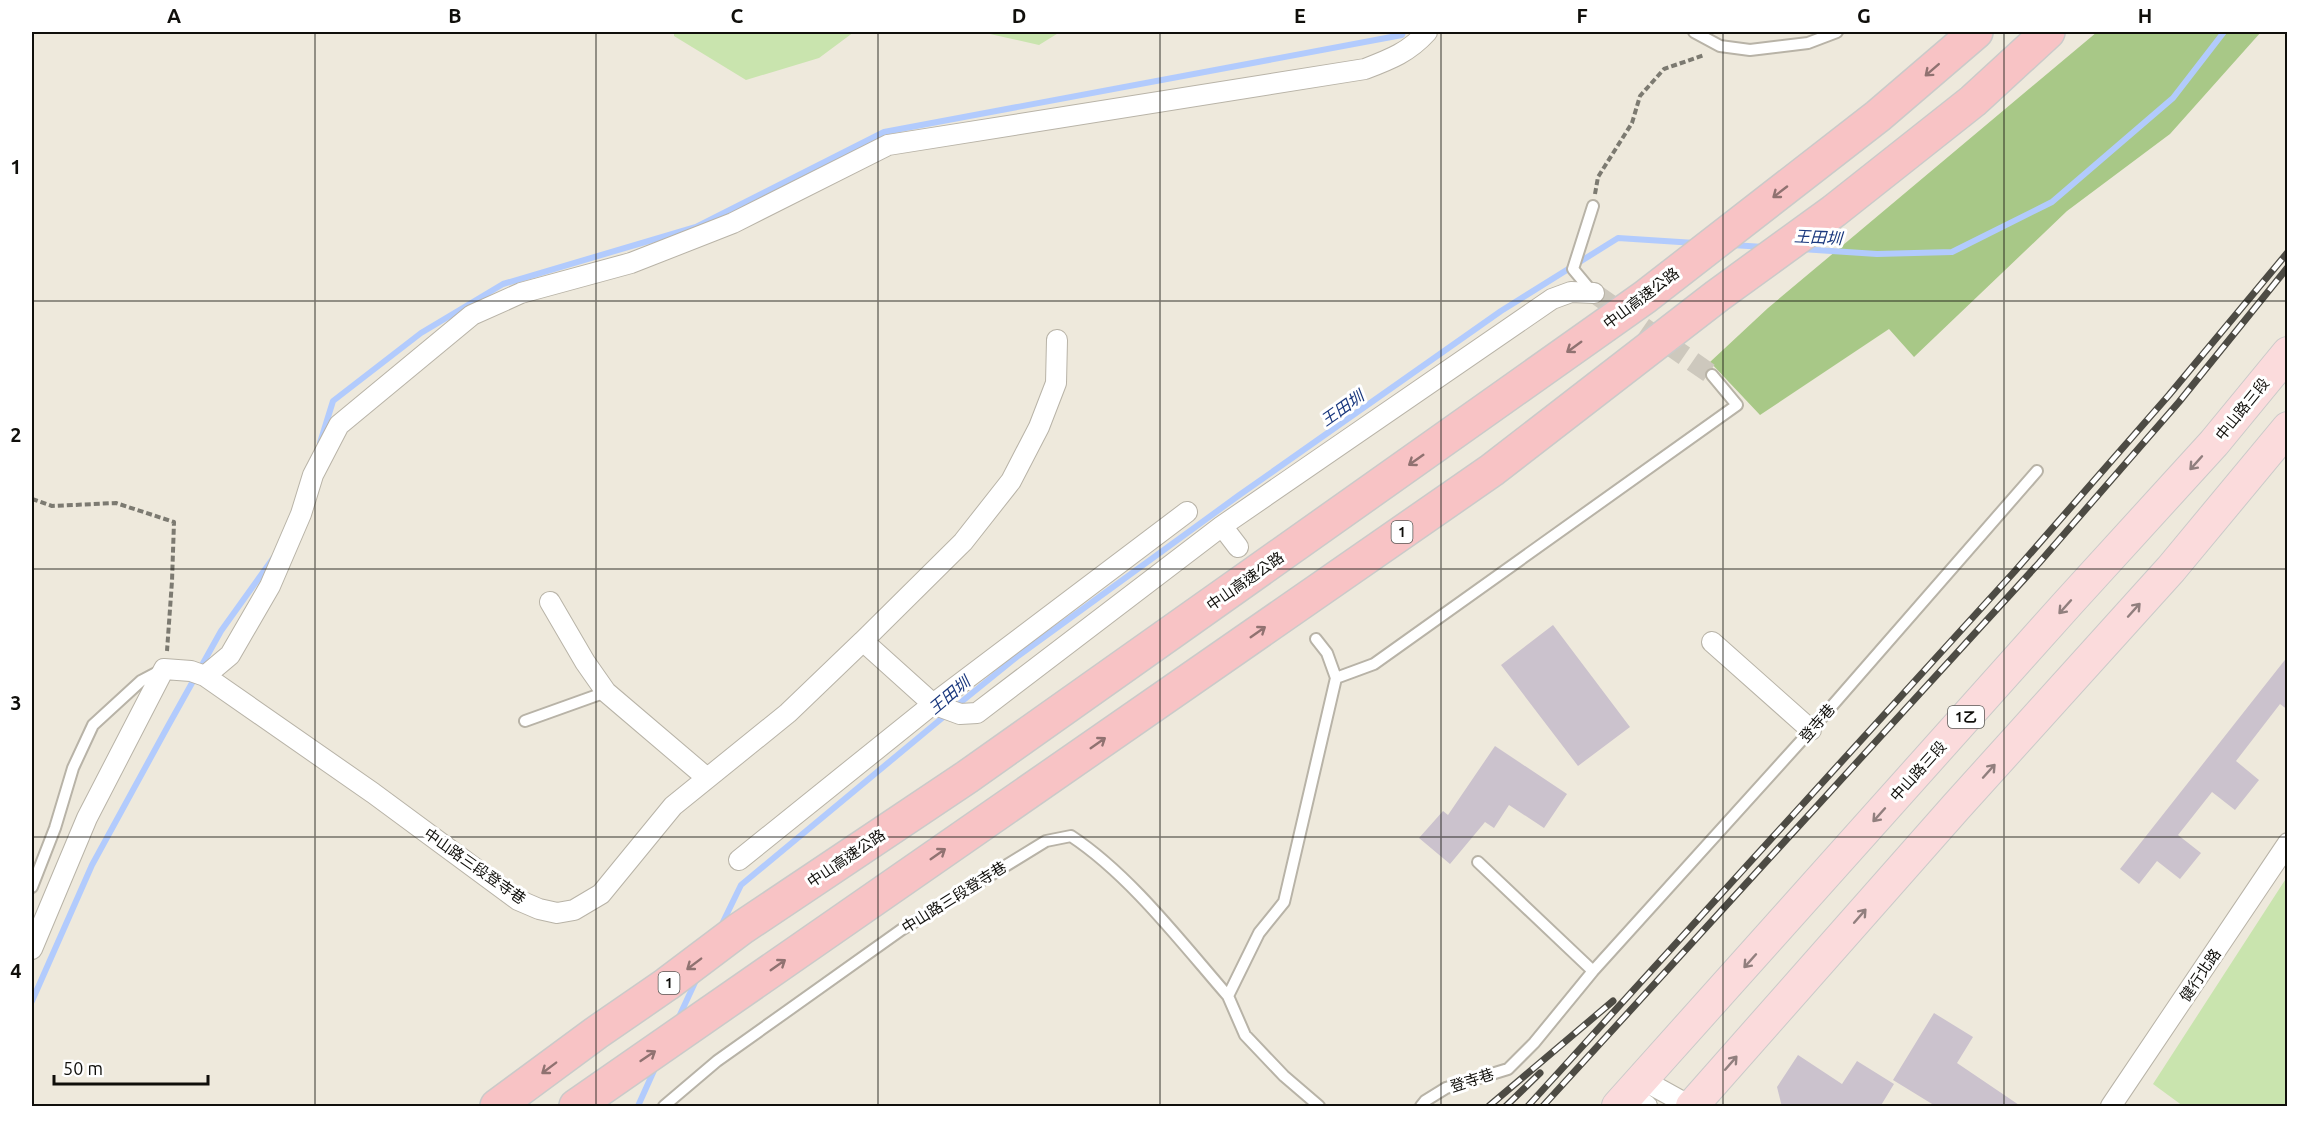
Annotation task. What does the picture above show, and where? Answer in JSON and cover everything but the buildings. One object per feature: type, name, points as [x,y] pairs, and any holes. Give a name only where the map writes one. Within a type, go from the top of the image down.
[{"type":"highway","name":"中山高速公路","points":[[497,1107],[740,929],[976,770],[1645,297],[1878,116],[1976,32]]},
{"type":"highway","name":"1","points":[[588,1097],[1492,470],[1717,296],[1834,211],[1973,101],[2048,32]]},
{"type":"main road","name":"中山路三段","points":[[1635,1097],[2069,602],[2214,443],[2288,353]]},
{"type":"main road","points":[[1691,1107],[1956,807],[2171,569],[2288,428]]},
{"type":"street","points":[[32,949],[87,818],[164,669],[198,674],[230,655],[270,586],[302,514],[313,475],[339,425],[472,315],[521,293],[631,263],[733,222],[888,145],[1365,69],[1391,59],[1414,46],[1427,32]]},
{"type":"street","points":[[863,640],[933,704],[960,714],[977,713],[1222,526],[1552,299],[1571,292],[1594,293]]},
{"type":"street","name":"中山路三段登寺巷","points":[[198,674],[373,793],[519,900],[539,909],[557,913],[574,910],[601,894],[674,806],[788,713],[963,542],[1011,481],[1039,427],[1056,383],[1057,340]]},
{"type":"street","points":[[739,860],[933,704],[1187,512]]},
{"type":"street","points":[[1222,526],[1238,547]]},
{"type":"street","points":[[550,602],[585,662],[606,692],[707,778]]},
{"type":"street","points":[[1712,642],[1811,730]]},
{"type":"street","name":"健行北路","points":[[2110,1107],[2288,843]]},
{"type":"street","points":[[1635,1097],[1691,1107]]},
{"type":"lane","points":[[1694,32],[1720,46],[1750,50],[1808,43],[1837,32]]},
{"type":"lane","points":[[1593,206],[1573,269],[1594,293]]},
{"type":"lane","points":[[1336,678],[1374,664],[1737,405],[1712,375]]},
{"type":"lane","name":"登寺巷","points":[[1421,1107],[1425,1101],[1446,1088],[1508,1069],[1534,1043],[1593,971],[1811,730],[2037,471]]},
{"type":"lane","points":[[1228,996],[1259,933],[1284,902],[1336,678],[1327,653],[1316,639]]},
{"type":"lane","points":[[32,887],[55,828],[73,768],[93,725],[141,681],[164,669]]},
{"type":"lane","points":[[525,721],[606,692]]},
{"type":"lane","name":"中山路三段登寺巷","points":[[664,1107],[717,1061],[901,930],[1046,841],[1071,836],[1096,853],[1164,922],[1228,996],[1245,1035],[1284,1076],[1319,1107]]},
{"type":"lane","points":[[1478,862],[1593,971]]},
{"type":"path","points":[[1593,206],[1598,177],[1632,123],[1640,96],[1664,69],[1697,56],[1708,55]]},
{"type":"path","points":[[32,499],[52,506],[116,503],[174,522],[170,628],[164,669]]},
{"type":"green space","points":[[674,32],[854,32],[819,58],[746,80],[674,36]]},
{"type":"green space","points":[[981,32],[1060,32],[1039,45]]},
{"type":"green space","points":[[2097,32],[2261,32],[2170,134],[2067,211],[1914,357],[1889,329],[1760,415],[1710,362],[1768,308]]},
{"type":"green space","points":[[2287,877],[2287,1106],[2183,1106],[2153,1084]]},
{"type":"waterway","points":[[320,443],[333,401],[421,333],[503,284],[696,227],[884,132],[1402,35],[1403,32]]},
{"type":"waterway","name":"王田圳","points":[[1801,249],[1877,254],[1952,252],[2052,202],[2173,98],[2224,32]]},
{"type":"waterway","name":"王田圳","points":[[955,707],[1018,656],[1238,496],[1501,311],[1618,238],[1695,243]]},
{"type":"waterway","name":"王田圳","points":[[1732,245],[1764,247]]},
{"type":"waterway","points":[[32,1001],[92,865],[221,631],[274,557]]},
{"type":"waterway","name":"王田圳","points":[[721,926],[741,885],[947,714]]},
{"type":"waterway","name":"王田圳","points":[[678,1019],[698,976]]},
{"type":"waterway","name":"王田圳","points":[[638,1106],[656,1066]]},
{"type":"tunnel","points":[[1594,293],[1712,375]]},
{"type":"railway","points":[[1528,1106],[2015,571],[2169,395],[2288,252]]},
{"type":"railway","points":[[1543,1106],[2039,563],[2179,402],[2288,267]]},
{"type":"railway","points":[[1489,1106],[1613,1001]]},
{"type":"railway","points":[[1506,1106],[1540,1073]]}]
